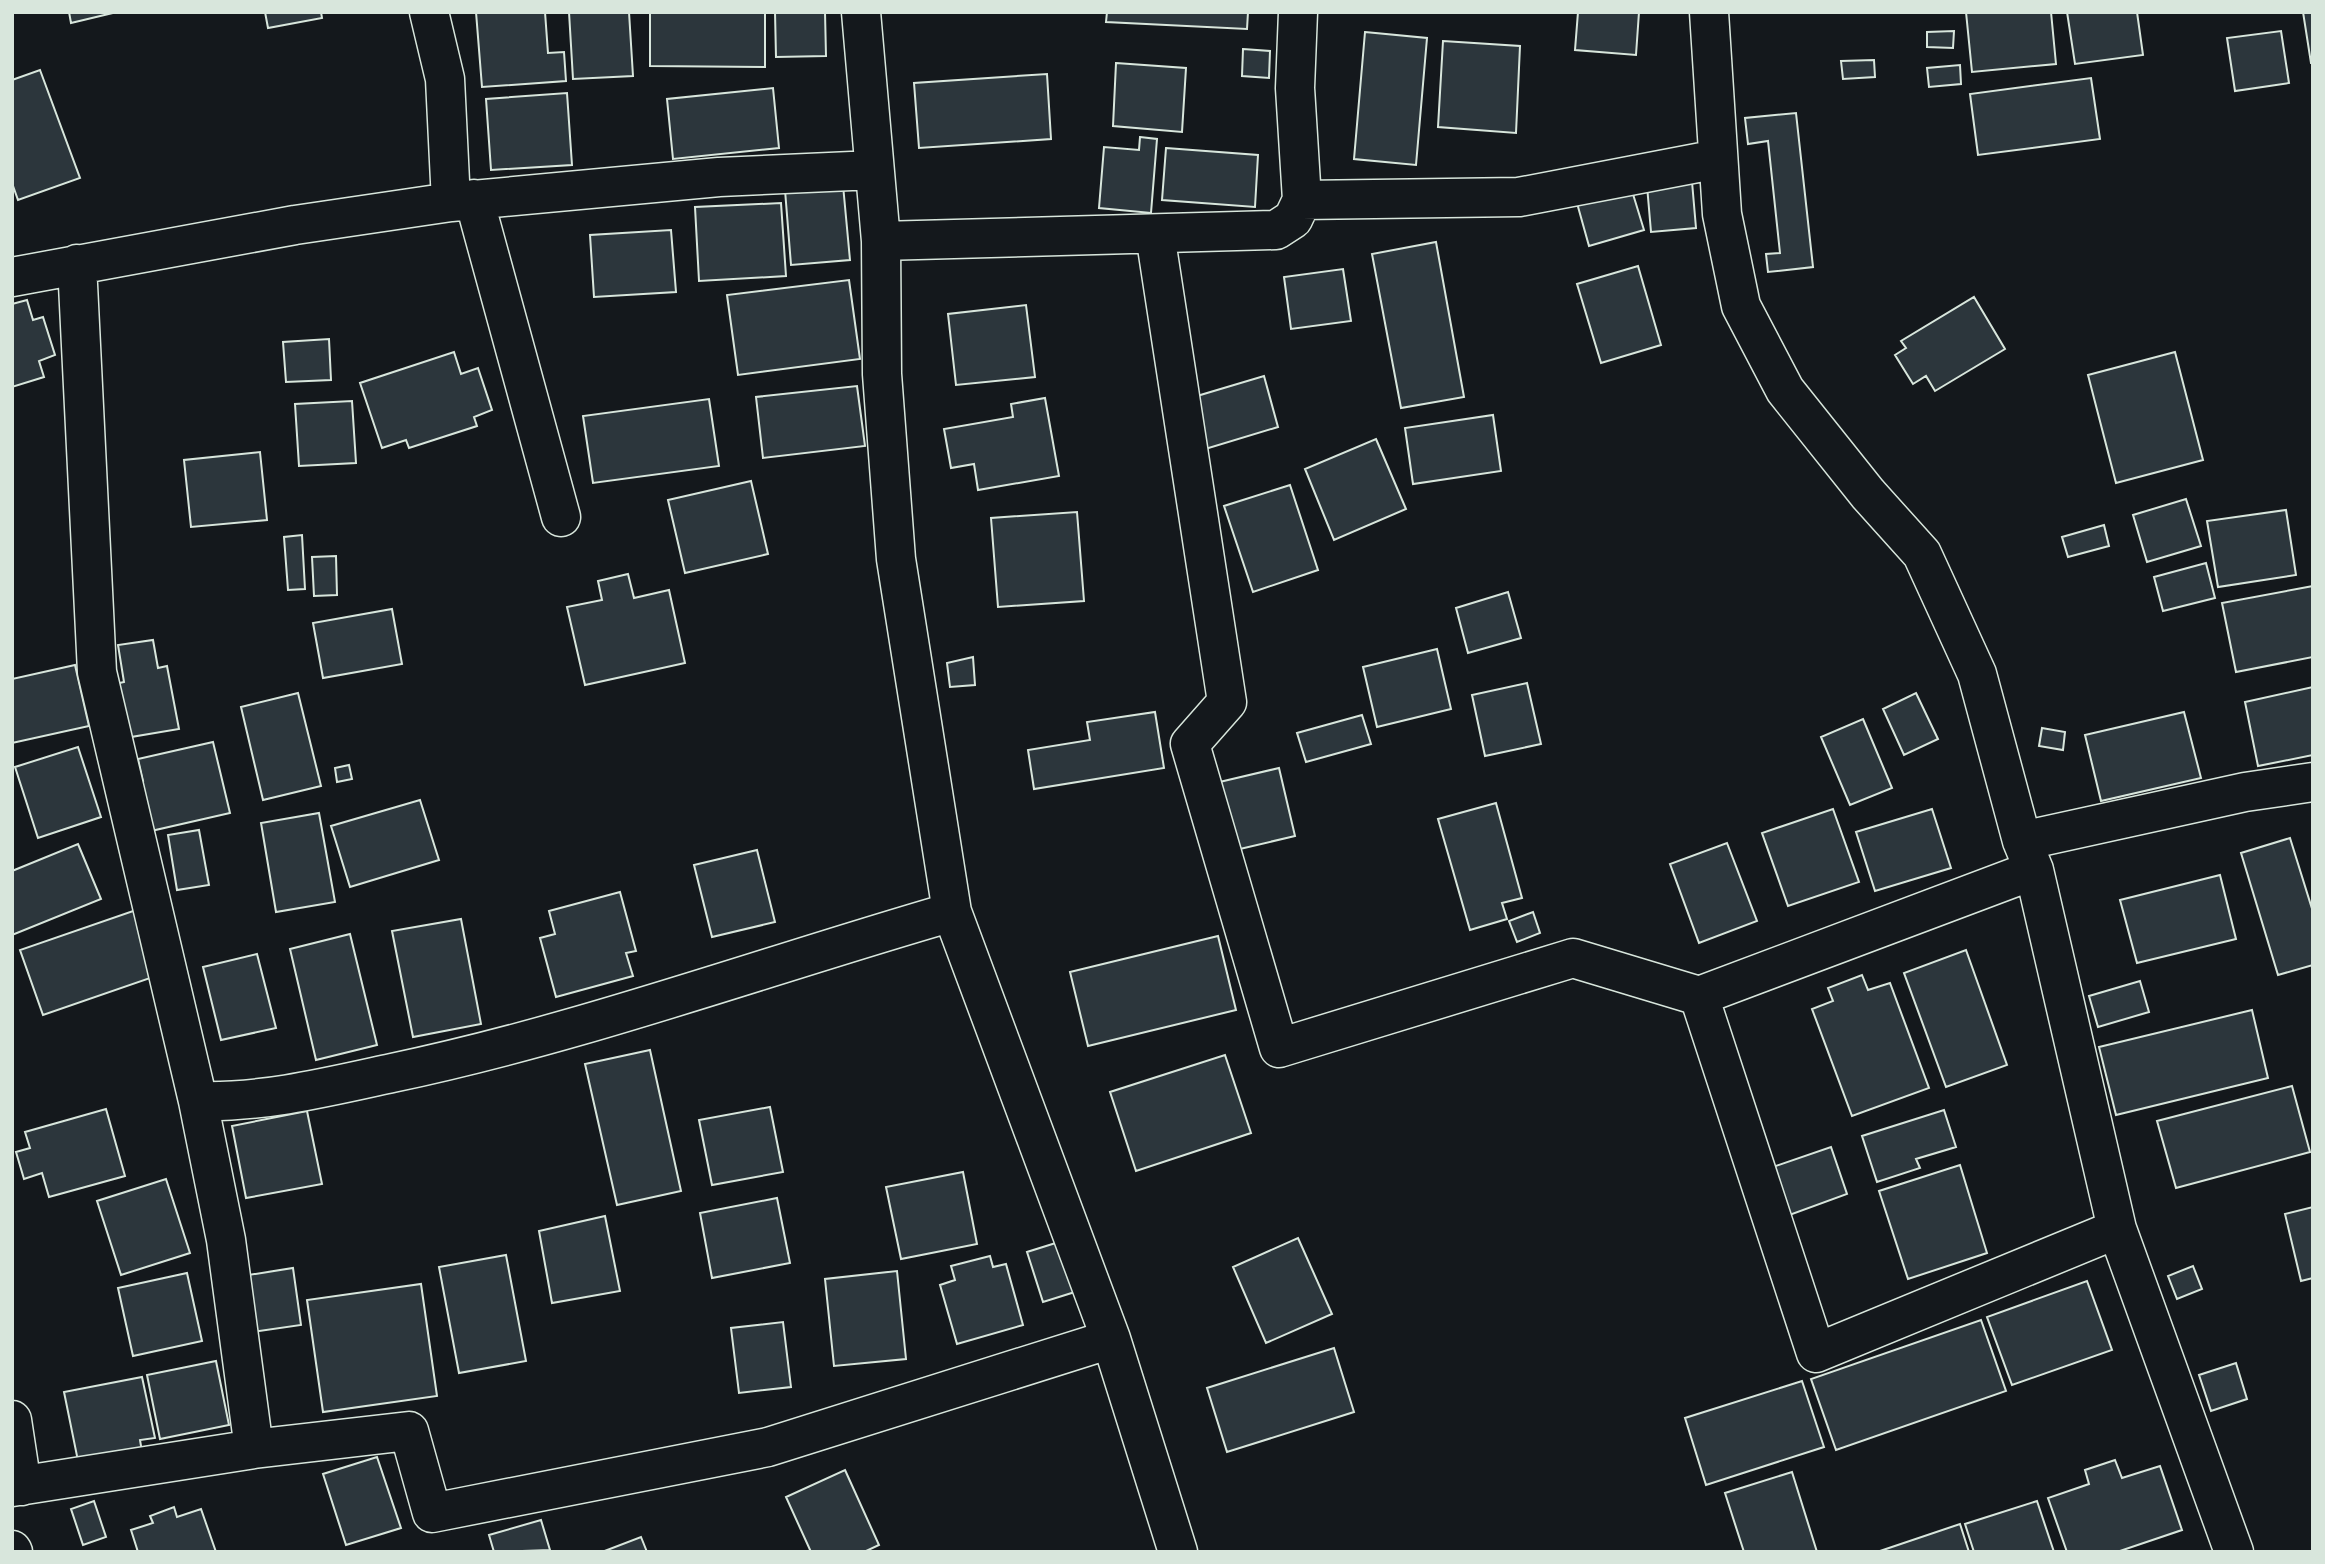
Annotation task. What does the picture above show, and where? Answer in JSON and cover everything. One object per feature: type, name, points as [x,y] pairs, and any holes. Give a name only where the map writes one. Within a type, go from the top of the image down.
[{"type":"street","points":[[429,12],[445,79],[463,200],[561,517]]},
{"type":"street","points":[[861,12],[881,241],[882,374],[896,559],[951,912],[1111,1339],[1178,1552]]},
{"type":"street","points":[[881,241],[1276,230],[1293,219],[1302,200],[1295,88],[1298,12]]},
{"type":"street","points":[[1709,12],[1722,214],[1741,306],[1785,390],[1868,494],[1922,555],[1977,674],[2028,856],[2117,1229],[2234,1552]]},
{"type":"street","points":[[1302,200],[1519,197],[1718,159]]},
{"type":"street","points":[[12,277],[296,225],[463,200],[719,177],[874,170]]},
{"type":"street","points":[[1155,234],[1227,702],[1190,744],[1279,1048],[1573,958],[1699,996],[2028,856],[2245,792],[2313,782]]},
{"type":"street","points":[[77,264],[97,672],[198,1101],[226,1240],[254,1449]]},
{"type":"street","points":[[198,1101],[248,1100],[493,1052],[951,912]]},
{"type":"street","points":[[1699,996],[1816,1353],[2117,1229]]},
{"type":"street","points":[[12,1420],[17,1487],[254,1449],[409,1431],[432,1513],[768,1447],[1111,1339]]},
{"type":"building","points":[[69,12],[117,12],[71,23]]},
{"type":"building","points":[[265,12],[321,12],[322,18],[268,28]]},
{"type":"building","points":[[476,12],[545,12],[548,53],[564,52],[566,81],[482,87]]},
{"type":"building","points":[[569,12],[629,12],[633,76],[573,79]]},
{"type":"building","points":[[650,12],[765,12],[765,67],[650,66]]},
{"type":"building","points":[[775,12],[825,12],[826,56],[776,57]]},
{"type":"building","points":[[1107,12],[1248,12],[1247,29],[1106,22]]},
{"type":"building","points":[[1578,12],[1639,12],[1636,55],[1575,50]]},
{"type":"building","points":[[1966,12],[2051,12],[2056,64],[1972,72]]},
{"type":"building","points":[[2067,12],[2137,12],[2143,55],[2075,64]]},
{"type":"building","points":[[2303,12],[2313,12],[2313,63],[2311,63]]},
{"type":"building","points":[[1954,31],[1953,48],[1927,47],[1927,32]]},
{"type":"building","points":[[2281,31],[2289,83],[2235,91],[2227,38]]},
{"type":"building","points":[[1365,32],[1427,38],[1416,165],[1354,159]]},
{"type":"building","points":[[1443,41],[1520,46],[1516,133],[1438,127]]},
{"type":"building","points":[[1243,49],[1270,51],[1269,78],[1242,76]]},
{"type":"building","points":[[1874,60],[1875,77],[1843,79],[1841,61]]},
{"type":"building","points":[[1116,63],[1186,68],[1182,132],[1113,126]]},
{"type":"building","points":[[1960,65],[1961,84],[1929,87],[1927,68]]},
{"type":"building","points":[[40,70],[80,178],[18,200],[12,183],[12,80]]},
{"type":"building","points":[[1047,74],[1051,139],[919,148],[914,83]]},
{"type":"building","points":[[2091,78],[2100,139],[1978,155],[1970,94]]},
{"type":"building","points":[[773,88],[779,148],[673,159],[667,99]]},
{"type":"building","points":[[567,93],[572,165],[491,170],[486,99]]},
{"type":"building","points":[[1796,113],[1813,267],[1768,272],[1766,254],[1780,253],[1768,141],[1748,144],[1745,118]]},
{"type":"building","points":[[1140,137],[1157,139],[1151,213],[1099,208],[1104,147],[1139,150]]},
{"type":"building","points":[[1166,148],[1258,155],[1255,207],[1162,200]]},
{"type":"building","points":[[1691,170],[1696,228],[1651,232],[1646,174]]},
{"type":"building","points":[[1629,181],[1644,230],[1589,246],[1575,196]]},
{"type":"building","points":[[843,185],[850,260],[791,265],[785,190]]},
{"type":"building","points":[[781,203],[786,276],[699,281],[695,207]]},
{"type":"building","points":[[671,230],[676,292],[594,297],[590,235]]},
{"type":"building","points":[[1436,242],[1464,397],[1401,408],[1372,254]]},
{"type":"building","points":[[1638,266],[1661,345],[1601,363],[1577,284]]},
{"type":"building","points":[[1343,269],[1351,321],[1291,329],[1284,277]]},
{"type":"building","points":[[849,280],[860,359],[738,375],[727,295]]},
{"type":"building","points":[[1974,297],[2005,349],[1935,391],[1926,376],[1913,384],[1895,355],[1906,348],[1901,341]]},
{"type":"building","points":[[27,300],[33,320],[43,317],[55,355],[39,361],[44,377],[12,387],[12,304]]},
{"type":"building","points":[[1026,305],[1035,377],[956,385],[948,314]]},
{"type":"building","points":[[329,339],[331,380],[286,382],[283,342]]},
{"type":"building","points":[[454,352],[461,374],[478,368],[492,410],[474,417],[477,426],[409,448],[406,440],[382,448],[360,383]]},
{"type":"building","points":[[2175,352],[2203,460],[2116,483],[2088,375]]},
{"type":"building","points":[[1264,376],[1278,427],[1202,450],[1187,399]]},
{"type":"building","points":[[857,386],[865,446],[763,458],[756,397]]},
{"type":"building","points":[[1045,398],[1059,476],[978,490],[974,464],[951,468],[944,429],[1013,417],[1011,404]]},
{"type":"building","points":[[709,399],[719,466],[593,483],[583,416]]},
{"type":"building","points":[[352,401],[356,463],[299,466],[295,404]]},
{"type":"building","points":[[1493,415],[1501,471],[1413,484],[1405,428]]},
{"type":"building","points":[[1376,439],[1406,509],[1334,540],[1305,469]]},
{"type":"building","points":[[260,452],[267,520],[191,527],[184,460]]},
{"type":"building","points":[[751,481],[768,554],[685,573],[668,500]]},
{"type":"building","points":[[1290,485],[1318,570],[1253,592],[1224,506]]},
{"type":"building","points":[[2186,499],[2201,546],[2147,562],[2133,515]]},
{"type":"building","points":[[2286,510],[2296,575],[2218,587],[2207,521]]},
{"type":"building","points":[[1077,512],[1084,601],[998,607],[991,518]]},
{"type":"building","points":[[2104,525],[2109,546],[2068,557],[2062,537]]},
{"type":"building","points":[[302,535],[305,589],[288,590],[284,537]]},
{"type":"building","points":[[336,556],[337,595],[314,596],[312,557]]},
{"type":"building","points":[[2206,563],[2215,598],[2163,611],[2154,577]]},
{"type":"building","points":[[628,574],[634,598],[669,590],[685,663],[585,685],[567,607],[602,600],[598,581]]},
{"type":"building","points":[[2313,586],[2313,657],[2236,672],[2222,603]]},
{"type":"building","points":[[1508,592],[1521,638],[1468,653],[1456,608]]},
{"type":"building","points":[[392,609],[402,664],[323,678],[313,623]]},
{"type":"building","points":[[153,640],[158,668],[167,666],[179,729],[125,738],[115,684],[124,682],[118,645]]},
{"type":"building","points":[[1437,649],[1451,709],[1377,727],[1363,667]]},
{"type":"building","points":[[973,657],[975,685],[950,687],[947,663]]},
{"type":"building","points":[[75,665],[89,726],[12,743],[12,679]]},
{"type":"building","points":[[1527,683],[1541,744],[1485,756],[1472,695]]},
{"type":"building","points":[[2313,687],[2313,755],[2258,766],[2245,702]]},
{"type":"building","points":[[298,693],[321,786],[263,800],[241,707]]},
{"type":"building","points":[[1916,693],[1938,739],[1904,755],[1883,709]]},
{"type":"building","points":[[1155,712],[1164,768],[1034,789],[1028,750],[1090,740],[1087,722]]},
{"type":"building","points":[[2184,712],[2201,778],[2101,801],[2085,735]]},
{"type":"building","points":[[1362,715],[1371,744],[1306,762],[1297,733]]},
{"type":"building","points":[[1863,719],[1892,788],[1850,805],[1821,737]]},
{"type":"building","points":[[2042,728],[2065,732],[2063,750],[2039,746]]},
{"type":"building","points":[[213,742],[230,813],[151,831],[133,783],[143,781],[138,759]]},
{"type":"building","points":[[78,747],[101,817],[38,838],[15,767]]},
{"type":"building","points":[[349,765],[352,779],[337,782],[335,768]]},
{"type":"building","points":[[1279,768],[1295,836],[1227,852],[1211,784]]},
{"type":"building","points":[[420,800],[439,860],[350,887],[331,826]]},
{"type":"building","points":[[1496,803],[1522,898],[1502,903],[1507,919],[1470,930],[1438,819]]},
{"type":"building","points":[[1833,809],[1859,882],[1788,906],[1762,833]]},
{"type":"building","points":[[1932,809],[1951,868],[1875,891],[1856,832]]},
{"type":"building","points":[[319,813],[335,902],[276,912],[261,823]]},
{"type":"building","points":[[199,830],[209,885],[177,890],[168,835]]},
{"type":"building","points":[[2290,838],[2313,912],[2313,965],[2278,975],[2241,853]]},
{"type":"building","points":[[1727,843],[1757,921],[1699,943],[1670,864]]},
{"type":"building","points":[[78,844],[101,899],[12,935],[12,871]]},
{"type":"building","points":[[757,850],[775,922],[712,937],[694,865]]},
{"type":"building","points":[[2220,875],[2236,939],[2137,963],[2120,900]]},
{"type":"building","points":[[620,892],[636,951],[626,953],[633,976],[556,997],[540,938],[555,934],[549,911]]},
{"type":"building","points":[[136,910],[159,975],[43,1015],[20,950]]},
{"type":"building","points":[[1533,912],[1540,933],[1517,942],[1509,921]]},
{"type":"building","points":[[461,919],[481,1024],[413,1037],[392,931]]},
{"type":"building","points":[[350,934],[377,1045],[316,1060],[290,949]]},
{"type":"building","points":[[1218,936],[1236,1010],[1088,1046],[1070,972]]},
{"type":"building","points":[[1966,950],[2007,1065],[1946,1087],[1904,973]]},
{"type":"building","points":[[257,954],[276,1028],[221,1040],[203,967]]},
{"type":"building","points":[[1862,975],[1868,990],[1890,983],[1929,1088],[1852,1116],[1812,1009],[1833,1001],[1828,988]]},
{"type":"building","points":[[2140,981],[2149,1012],[2098,1027],[2089,996]]},
{"type":"building","points":[[2252,1010],[2268,1078],[2116,1115],[2099,1047]]},
{"type":"building","points":[[650,1050],[681,1191],[617,1205],[585,1064]]},
{"type":"building","points":[[1225,1055],[1251,1133],[1136,1171],[1110,1092]]},
{"type":"building","points":[[2292,1086],[2310,1152],[2176,1188],[2157,1121]]},
{"type":"building","points":[[770,1107],[783,1172],[712,1185],[699,1120]]},
{"type":"building","points":[[106,1109],[125,1176],[49,1197],[42,1173],[24,1179],[16,1152],[30,1148],[25,1132]]},
{"type":"building","points":[[1944,1110],[1956,1147],[1916,1159],[1920,1168],[1877,1182],[1862,1136]]},
{"type":"building","points":[[307,1111],[322,1184],[246,1198],[232,1126]]},
{"type":"building","points":[[1831,1147],[1847,1194],[1784,1217],[1767,1169]]},
{"type":"building","points":[[1960,1165],[1987,1253],[1908,1279],[1879,1191]]},
{"type":"building","points":[[963,1172],[977,1244],[901,1259],[886,1187]]},
{"type":"building","points":[[166,1179],[190,1253],[121,1275],[97,1201]]},
{"type":"building","points":[[777,1198],[790,1263],[712,1278],[700,1213]]},
{"type":"building","points":[[2313,1207],[2313,1278],[2301,1281],[2285,1214]]},
{"type":"building","points":[[605,1216],[620,1291],[552,1303],[539,1231]]},
{"type":"building","points":[[1298,1238],[1332,1314],[1266,1343],[1233,1267]]},
{"type":"building","points":[[1062,1241],[1078,1291],[1043,1302],[1027,1252]]},
{"type":"building","points":[[506,1255],[526,1361],[459,1373],[439,1267]]},
{"type":"building","points":[[990,1256],[993,1267],[1006,1264],[1023,1325],[957,1344],[940,1285],[955,1280],[951,1266]]},
{"type":"building","points":[[2193,1266],[2202,1289],[2177,1299],[2168,1276]]},
{"type":"building","points":[[293,1268],[301,1325],[245,1333],[236,1277]]},
{"type":"building","points":[[897,1271],[906,1359],[834,1366],[825,1279]]},
{"type":"building","points":[[187,1273],[202,1341],[133,1356],[118,1288]]},
{"type":"building","points":[[2087,1281],[2112,1350],[2012,1385],[1987,1317]]},
{"type":"building","points":[[421,1284],[437,1396],[323,1412],[307,1300]]},
{"type":"building","points":[[1981,1320],[2006,1391],[1836,1450],[1811,1379]]},
{"type":"building","points":[[783,1322],[791,1387],[739,1393],[731,1328]]},
{"type":"building","points":[[1334,1348],[1354,1412],[1227,1452],[1207,1388]]},
{"type":"building","points":[[216,1361],[229,1425],[160,1439],[147,1375]]},
{"type":"building","points":[[2236,1363],[2247,1399],[2211,1411],[2199,1375]]},
{"type":"building","points":[[142,1377],[155,1438],[140,1440],[142,1452],[78,1461],[64,1392]]},
{"type":"building","points":[[1802,1381],[1824,1447],[1706,1485],[1685,1418]]},
{"type":"building","points":[[377,1457],[401,1528],[346,1545],[323,1474]]},
{"type":"building","points":[[2115,1460],[2122,1478],[2160,1466],[2182,1530],[2117,1552],[2067,1552],[2048,1498],[2089,1484],[2085,1470]]},
{"type":"building","points":[[845,1470],[879,1545],[864,1552],[811,1552],[786,1497]]},
{"type":"building","points":[[1792,1472],[1817,1552],[1744,1552],[1725,1493]]},
{"type":"building","points":[[94,1501],[106,1537],[83,1545],[71,1509]]},
{"type":"building","points":[[2037,1501],[2054,1552],[1974,1552],[1965,1524]]},
{"type":"building","points":[[174,1507],[177,1517],[201,1509],[216,1552],[138,1552],[131,1530],[153,1523],[150,1516]]},
{"type":"building","points":[[541,1520],[550,1550],[494,1552],[489,1535]]},
{"type":"building","points":[[1960,1524],[1969,1552],[1877,1552]]},
{"type":"building","points":[[641,1537],[647,1552],[602,1552]]}]
